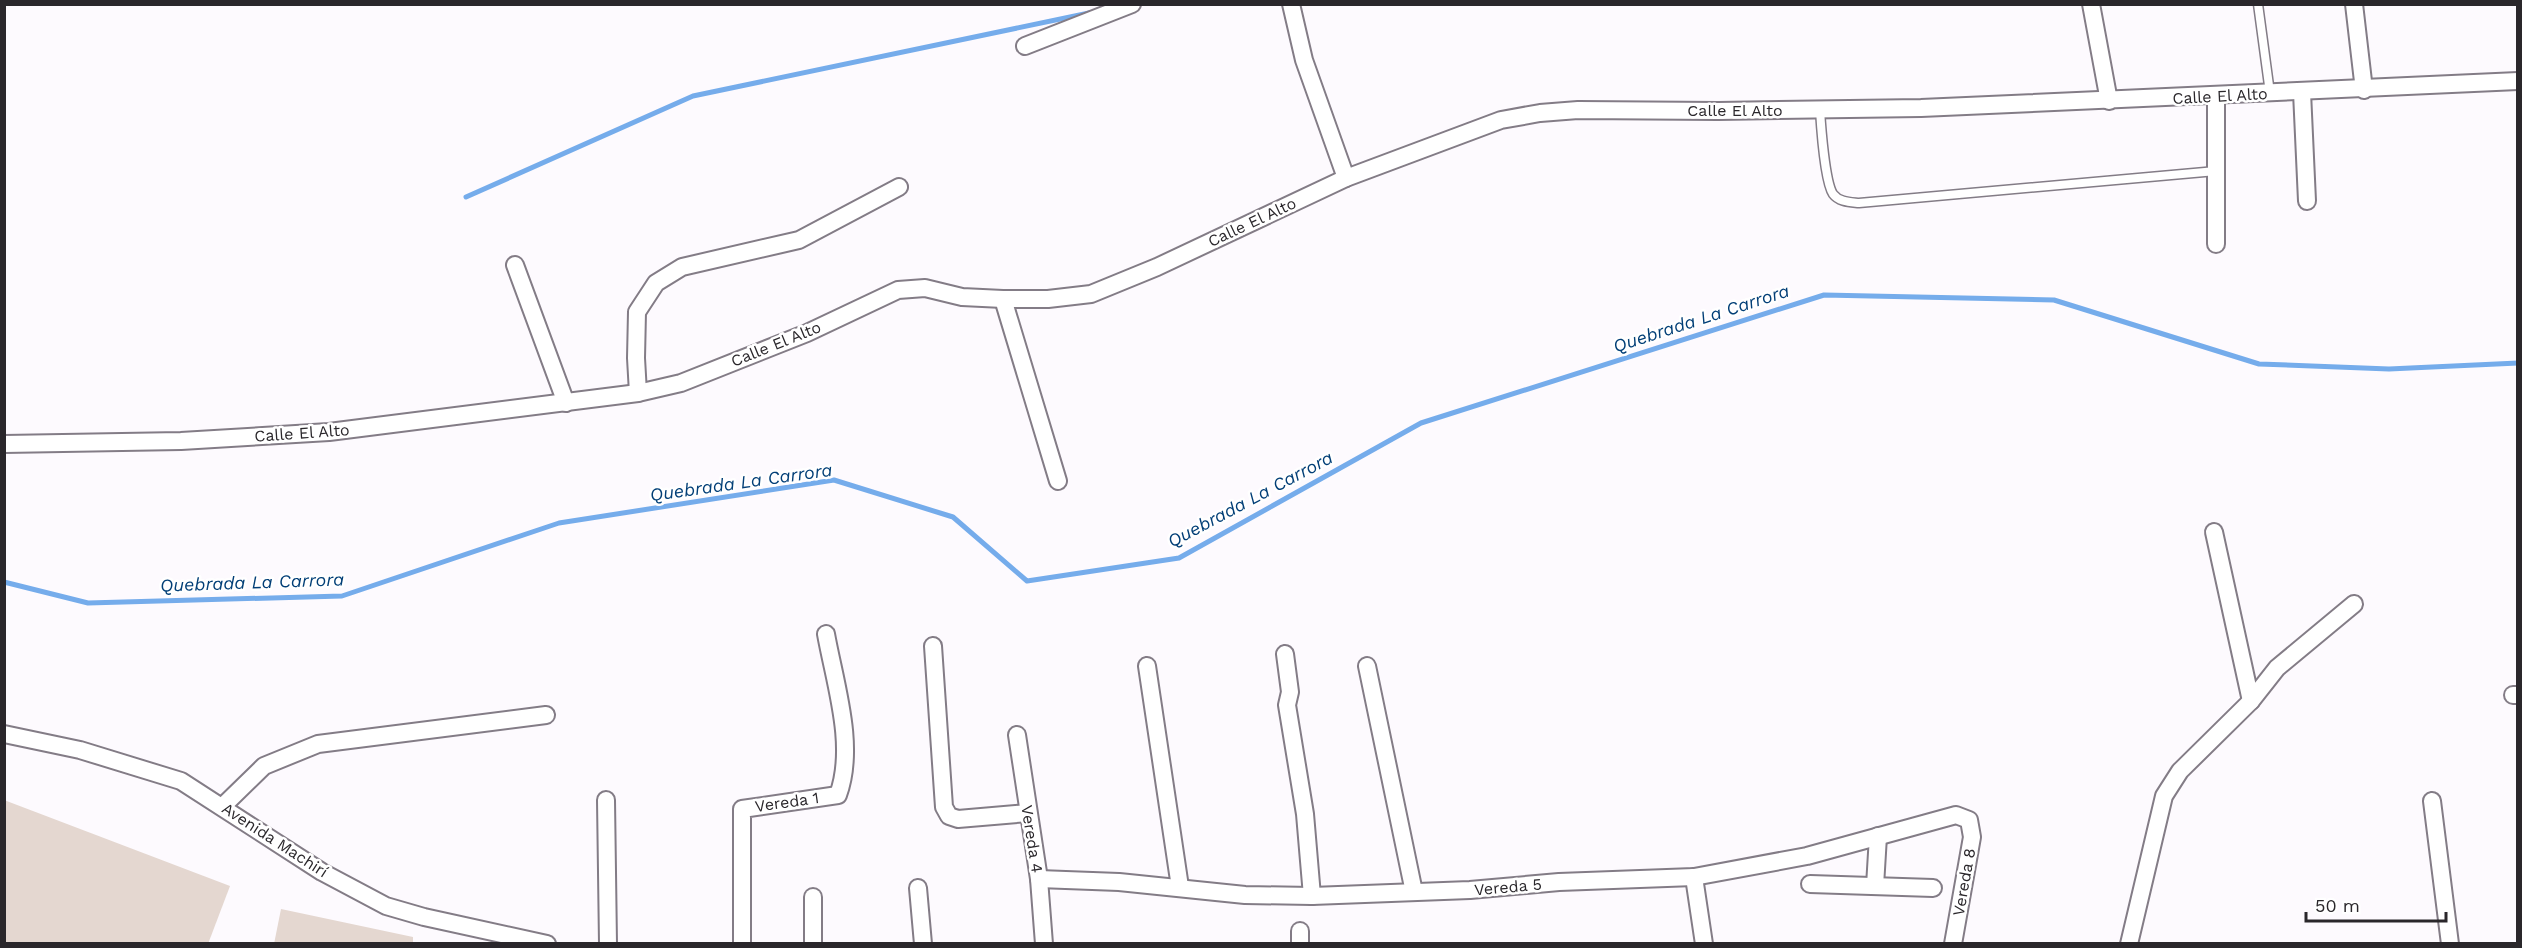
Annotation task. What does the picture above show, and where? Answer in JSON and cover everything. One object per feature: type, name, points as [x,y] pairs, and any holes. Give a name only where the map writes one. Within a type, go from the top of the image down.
[{"type":"street","points":[[1025,46],[1132,4]]},
{"type":"street","points":[[1291,4],[1304,60],[1346,178]]},
{"type":"street","points":[[2091,4],[2109,101]]},
{"type":"street","points":[[2354,4],[2364,90]]},
{"type":"street","name":"Calle El Alto","points":[[4,444],[181,441],[329,432],[638,393],[681,383],[807,333],[898,290],[925,288],[962,297],[1003,299],[1048,299],[1091,294],[1158,267],[1346,178],[1502,120],[1540,113],[1578,110],[1820,110],[2109,101],[2517,81]]},
{"type":"street","points":[[2302,92],[2307,201]]},
{"type":"street","points":[[2216,95],[2216,244]]},
{"type":"street","points":[[638,393],[637,312],[656,283],[682,267],[799,240],[899,187]]},
{"type":"street","points":[[515,265],[566,403]]},
{"type":"street","points":[[1003,299],[1058,482]]},
{"type":"street","points":[[2214,532],[2251,700]]},
{"type":"street","points":[[2128,944],[2164,796],[2180,771],[2251,700],[2277,668],[2354,604]]},
{"type":"street","name":"Vereda 1","points":[[742,944],[742,809],[838,795],[844,778],[846,744],[826,634]]},
{"type":"street","points":[[933,646],[944,807],[949,816],[958,819],[1028,813]]},
{"type":"street","points":[[1285,654],[1290,692],[1287,705],[1305,813],[1312,896]]},
{"type":"street","points":[[1147,666],[1180,887]]},
{"type":"street","points":[[1367,666],[1414,892]]},
{"type":"street","points":[[223,806],[264,766],[318,744],[546,715]]},
{"type":"street","name":"Avenida Machirí","points":[[4,734],[80,750],[181,781],[322,872],[386,906],[424,917],[547,944]]},
{"type":"street","name":"Vereda 4","points":[[1017,735],[1039,879],[1044,944]]},
{"type":"street","points":[[606,800],[608,944]]},
{"type":"street","points":[[2432,801],[2451,944]]},
{"type":"street","name":"Vereda 5","points":[[1039,879],[1119,882],[1245,895],[1312,896],[1470,890],[1559,882],[1694,877],[1807,856],[1956,815],[1969,820]]},
{"type":"street","name":"Vereda 8","points":[[1953,944],[1972,837],[1969,820]]},
{"type":"street","points":[[1875,886],[1878,836]]},
{"type":"street","points":[[1694,877],[1704,944]]},
{"type":"street","points":[[1809,884],[1933,888]]},
{"type":"street","points":[[918,888],[923,944]]},
{"type":"street","points":[[813,897],[813,944]]},
{"type":"lane","points":[[2258,4],[2270,93]]},
{"type":"lane","points":[[1820,110],[1821,139],[1830,185],[1833,194],[1842,201],[1871,202],[2216,171]]},
{"type":"building","points":[[4,800],[230,886],[208,944],[4,944]]},
{"type":"building","points":[[281,909],[413,937],[413,944],[274,944]]},
{"type":"waterway","points":[[466,197],[693,96],[1089,13]]},
{"type":"waterway","name":"Quebrada La Carrora","points":[[4,582],[88,603],[342,596],[559,523],[834,480],[953,517],[1027,581],[1179,558],[1421,423],[1824,295],[2054,300],[2259,364],[2389,369],[2518,363]]}]
